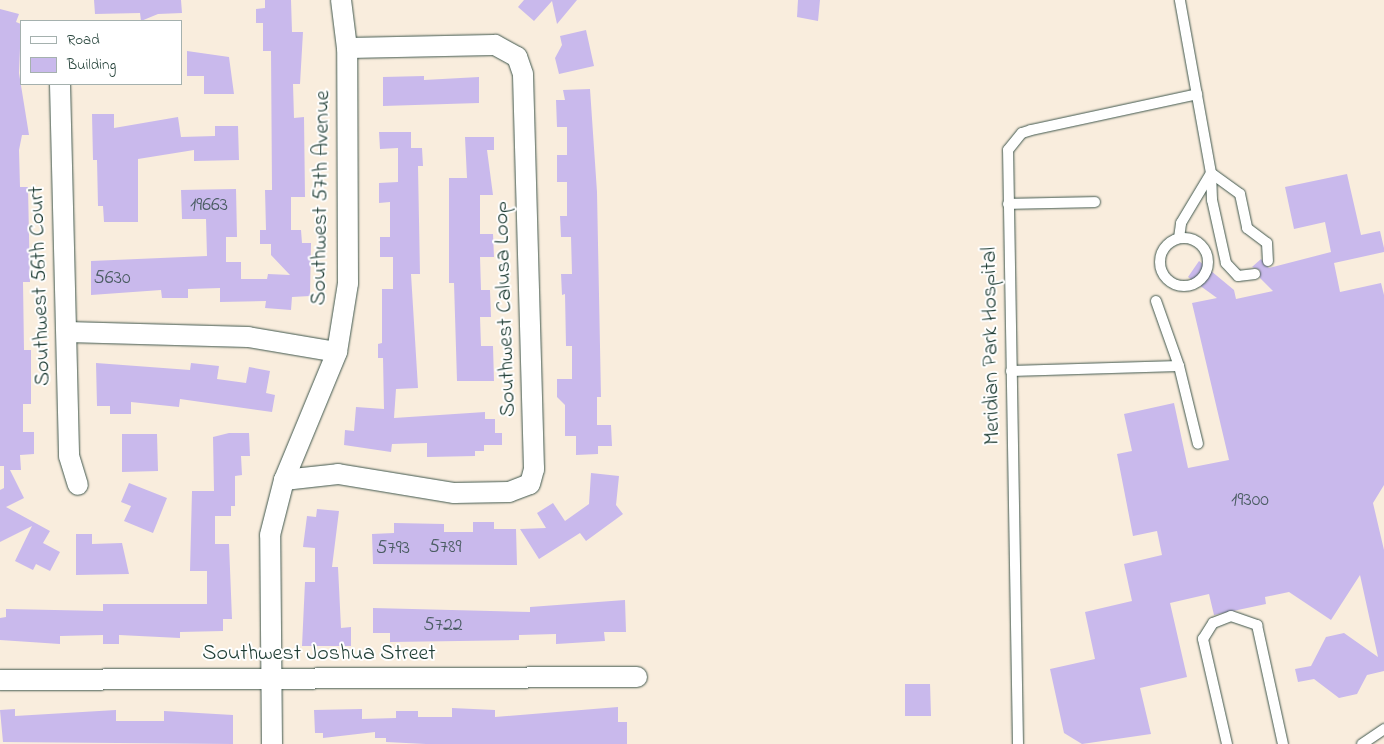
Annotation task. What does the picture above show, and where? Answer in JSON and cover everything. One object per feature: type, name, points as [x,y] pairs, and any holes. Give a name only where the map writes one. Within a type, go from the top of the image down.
[{"type":"street","name":"Southwest 57th Avenue","points":[[272,744],[268,562],[284,480],[337,352],[348,283],[347,48],[341,0]]},
{"type":"street","name":"Southwest Calusa Loop","points":[[284,480],[338,474],[454,493],[509,492],[530,484],[534,469],[523,74],[517,57],[495,45],[347,48]]},
{"type":"street","name":"Southwest 56th Court","points":[[60,85],[68,332],[69,456],[78,484]]},
{"type":"street","points":[[68,332],[248,337],[337,352]]},
{"type":"street","name":"Southwest Joshua Street","points":[[0,680],[637,677]]},
{"type":"lane","points":[[1180,0],[1211,173],[1212,200],[1226,263],[1238,276],[1255,274]]},
{"type":"lane","name":"Meridian Park Hospital","points":[[1018,744],[1006,156],[1022,133],[1197,94]]},
{"type":"lane","points":[[1179,238],[1181,223],[1211,173]]},
{"type":"lane","points":[[1211,173],[1240,194],[1247,228],[1267,244],[1268,261]]},
{"type":"lane","points":[[1008,204],[1095,202]]},
{"type":"lane","points":[[1179,238],[1195,240],[1208,259],[1205,274],[1192,284],[1169,282],[1160,268],[1165,246],[1179,238]]},
{"type":"lane","points":[[1156,301],[1179,366],[1198,444]]},
{"type":"lane","points":[[1010,371],[1179,366]]},
{"type":"lane","points":[[1227,744],[1203,639],[1213,623],[1231,616],[1256,626],[1283,744]]},
{"type":"lane","points":[[1362,744],[1384,729]]},
{"type":"building","points":[[94,0],[181,0],[182,13],[158,14],[143,20],[141,20],[140,13],[95,14]]},
{"type":"building","points":[[265,0],[291,0],[292,32],[303,32],[300,84],[293,84],[294,118],[304,117],[305,197],[291,197],[291,230],[301,230],[302,243],[311,243],[310,296],[292,297],[291,310],[265,308],[266,301],[220,302],[220,288],[188,289],[188,298],[162,298],[161,290],[91,295],[91,261],[207,256],[206,219],[182,219],[181,190],[236,189],[237,237],[226,237],[226,262],[241,262],[241,279],[267,279],[268,274],[290,275],[271,255],[271,244],[260,244],[260,230],[266,230],[265,190],[272,190],[271,51],[263,51],[263,23],[256,23],[256,9],[265,8]]},
{"type":"building","points":[[524,0],[577,0],[557,24],[552,1],[534,21],[518,7]]},
{"type":"building","points":[[798,0],[820,0],[818,21],[797,17]]},
{"type":"building","points":[[0,9],[19,14],[16,22],[20,24],[19,73],[29,135],[22,135],[19,150],[20,187],[28,187],[30,282],[23,282],[24,350],[31,350],[31,404],[23,404],[23,432],[34,432],[34,454],[20,455],[21,470],[10,470],[24,498],[6,507],[50,531],[43,543],[60,552],[50,571],[36,564],[33,570],[15,561],[32,526],[0,542],[0,490],[4,488],[4,466],[0,466]]},
{"type":"building","points":[[586,30],[594,66],[559,74],[555,58],[562,45],[560,36]]},
{"type":"building","points":[[187,51],[229,57],[234,94],[204,94],[204,76],[187,76]]},
{"type":"building","points":[[424,76],[424,80],[479,77],[479,103],[383,106],[383,77]]},
{"type":"building","points":[[590,89],[597,192],[601,397],[597,397],[597,425],[611,425],[612,446],[598,446],[598,454],[576,455],[576,436],[565,436],[565,405],[557,397],[557,379],[572,379],[572,346],[566,346],[565,294],[562,295],[561,274],[572,274],[571,237],[561,237],[560,216],[567,216],[567,182],[557,182],[557,155],[567,155],[567,127],[557,127],[556,100],[565,100],[563,90]]},
{"type":"building","points":[[92,114],[114,114],[114,128],[178,117],[181,137],[215,136],[215,126],[238,126],[239,160],[194,161],[194,150],[138,159],[138,222],[104,222],[103,206],[98,206],[97,160],[93,160]]},
{"type":"building","points":[[379,132],[411,132],[411,148],[422,148],[423,166],[418,166],[420,274],[411,274],[418,388],[396,389],[394,418],[485,412],[485,419],[495,419],[495,433],[502,433],[502,445],[484,445],[484,451],[475,451],[475,456],[427,457],[427,443],[392,444],[391,452],[344,445],[345,430],[354,431],[356,407],[384,409],[383,358],[378,358],[378,344],[382,343],[382,289],[393,289],[393,257],[380,257],[380,237],[390,237],[390,202],[379,203],[379,183],[398,182],[398,148],[380,149]]},
{"type":"building","points":[[465,137],[494,137],[494,150],[487,150],[493,195],[480,195],[480,234],[493,234],[494,257],[480,257],[481,290],[490,290],[491,317],[480,317],[481,346],[493,346],[494,381],[457,381],[454,283],[449,283],[449,178],[467,178]]},
{"type":"building","points":[[1347,174],[1361,235],[1380,231],[1384,248],[1384,252],[1334,263],[1340,292],[1381,283],[1384,295],[1384,485],[1373,503],[1384,550],[1384,671],[1367,675],[1357,694],[1339,698],[1314,679],[1298,682],[1295,669],[1311,666],[1326,637],[1344,633],[1378,657],[1360,575],[1331,620],[1289,592],[1265,597],[1266,604],[1214,615],[1209,594],[1170,603],[1187,677],[1140,688],[1151,734],[1082,744],[1064,733],[1050,669],[1095,659],[1085,612],[1132,601],[1124,564],[1162,555],[1157,531],[1133,536],[1117,454],[1132,451],[1124,414],[1174,403],[1188,468],[1229,460],[1192,303],[1217,298],[1188,277],[1199,261],[1234,290],[1236,299],[1273,291],[1260,278],[1260,270],[1252,267],[1261,259],[1269,268],[1331,252],[1325,222],[1294,229],[1285,187]]},
{"type":"building","points":[[96,363],[190,370],[191,363],[219,366],[217,379],[246,383],[249,367],[270,371],[266,393],[275,395],[272,412],[180,399],[179,407],[131,402],[131,414],[110,414],[110,406],[97,406]]},
{"type":"building","points":[[229,433],[249,433],[250,456],[241,456],[242,475],[235,476],[235,506],[231,506],[231,516],[215,516],[215,544],[229,544],[232,619],[223,619],[223,631],[180,632],[180,638],[119,635],[119,644],[103,644],[103,635],[60,636],[60,644],[0,640],[0,618],[6,617],[6,609],[103,611],[103,604],[207,604],[207,571],[190,571],[192,491],[214,491],[213,437]]},
{"type":"building","points":[[122,434],[157,434],[158,471],[122,472]]},
{"type":"building","points":[[591,473],[619,476],[616,505],[623,514],[586,541],[580,533],[539,559],[520,529],[546,528],[537,513],[553,503],[565,521],[589,504]]},
{"type":"building","points":[[129,483],[167,498],[153,533],[124,521],[131,506],[121,502]]},
{"type":"building","points":[[317,509],[339,511],[332,567],[338,567],[341,628],[351,627],[351,646],[302,646],[305,582],[315,582],[315,548],[303,547],[307,516],[316,517]]},
{"type":"building","points":[[473,522],[494,522],[494,529],[516,529],[517,565],[373,564],[372,534],[394,533],[394,523],[444,524],[444,532],[473,532]]},
{"type":"building","points":[[76,534],[92,534],[92,544],[122,543],[129,574],[76,575]]},
{"type":"building","points":[[625,600],[626,632],[604,632],[605,641],[556,644],[556,634],[519,635],[519,640],[390,642],[390,633],[373,633],[373,608],[530,612],[530,607]]},
{"type":"building","points":[[905,684],[930,684],[931,716],[905,716]]},
{"type":"building","points":[[618,707],[618,722],[627,722],[627,744],[426,744],[386,742],[386,738],[375,738],[375,732],[323,738],[323,733],[315,733],[314,710],[362,709],[362,719],[396,718],[396,711],[418,711],[418,717],[452,717],[452,708],[495,710],[495,717]]},
{"type":"building","points":[[15,709],[15,716],[116,710],[116,721],[164,721],[164,711],[233,715],[233,744],[3,742],[0,710]]}]
